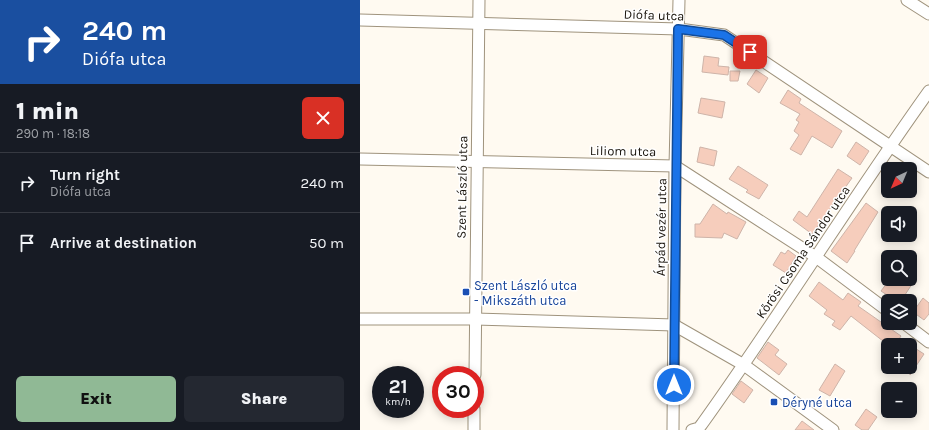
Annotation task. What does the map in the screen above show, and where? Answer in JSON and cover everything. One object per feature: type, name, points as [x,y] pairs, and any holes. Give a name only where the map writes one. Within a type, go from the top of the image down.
[{"type":"street","name":"Szent László utca","points":[[475,366],[476,162],[479,0]]},
{"type":"street","name":"Árpád vezér utca","points":[[673,430],[679,0]]},
{"type":"street","points":[[907,0],[929,14]]},
{"type":"street","name":"Diófa utca","points":[[360,20],[678,29],[724,35],[929,172]]},
{"type":"street","name":"Kőrösi Csoma Sándor utca","points":[[697,429],[744,365],[890,146],[929,91]]},
{"type":"street","name":"Liliom utca","points":[[360,159],[676,166]]},
{"type":"street","points":[[676,166],[816,257],[881,306]]},
{"type":"street","points":[[360,319],[475,319],[674,325],[744,365],[833,430]]},
{"type":"street","points":[[913,330],[929,342]]},
{"type":"street","points":[[474,418],[474,430]]},
{"type":"building","points":[[704,56],[719,58],[718,66],[729,67],[728,75],[702,72]]},
{"type":"building","points":[[756,70],[768,78],[759,93],[747,84]]},
{"type":"building","points":[[730,71],[740,71],[738,81],[730,81]]},
{"type":"building","points":[[788,90],[801,99],[799,103],[842,131],[832,148],[812,136],[801,155],[790,149],[799,135],[794,131],[799,122],[796,120],[800,114],[780,103]]},
{"type":"building","points":[[701,98],[725,102],[722,118],[698,113]]},
{"type":"building","points":[[856,142],[869,151],[860,165],[847,156]]},
{"type":"building","points":[[700,147],[717,151],[714,166],[697,162]]},
{"type":"building","points":[[738,166],[768,185],[759,199],[746,192],[748,190],[729,179]]},
{"type":"building","points":[[838,169],[852,178],[812,234],[793,220],[799,211],[807,217]]},
{"type":"building","points":[[866,203],[878,212],[847,263],[831,251]]},
{"type":"building","points":[[713,204],[727,214],[728,212],[746,222],[737,239],[724,233],[722,238],[695,237],[695,224],[700,224]]},
{"type":"building","points":[[788,250],[796,256],[786,273],[773,265],[781,252],[785,254]]},
{"type":"building","points":[[819,282],[843,300],[848,293],[861,302],[858,306],[881,322],[881,330],[892,330],[901,336],[900,338],[881,338],[881,340],[851,316],[840,330],[832,325],[835,321],[824,314],[827,310],[809,296]]},
{"type":"building","points":[[885,286],[911,286],[906,294],[886,294],[881,291]]},
{"type":"building","points":[[923,298],[929,303],[929,314],[924,320],[917,315],[917,306]]},
{"type":"building","points":[[768,342],[779,350],[775,355],[787,364],[779,375],[757,358]]},
{"type":"building","points":[[917,350],[924,354],[917,364]]},
{"type":"building","points":[[835,364],[845,371],[830,396],[819,390]]},
{"type":"building","points":[[741,381],[753,390],[744,403],[732,394]]},
{"type":"building","points":[[866,409],[877,417],[868,430],[862,430],[855,425]]},
{"type":"building","points":[[802,421],[814,430],[795,430]]},
{"type":"place","name":"Szent László utca - Mikszáth utca","points":[[466,292]]},
{"type":"place","name":"Déryné utca","points":[[774,402]]},
{"type":"route","points":[[674,385],[678,29],[724,35],[750,52]]}]
